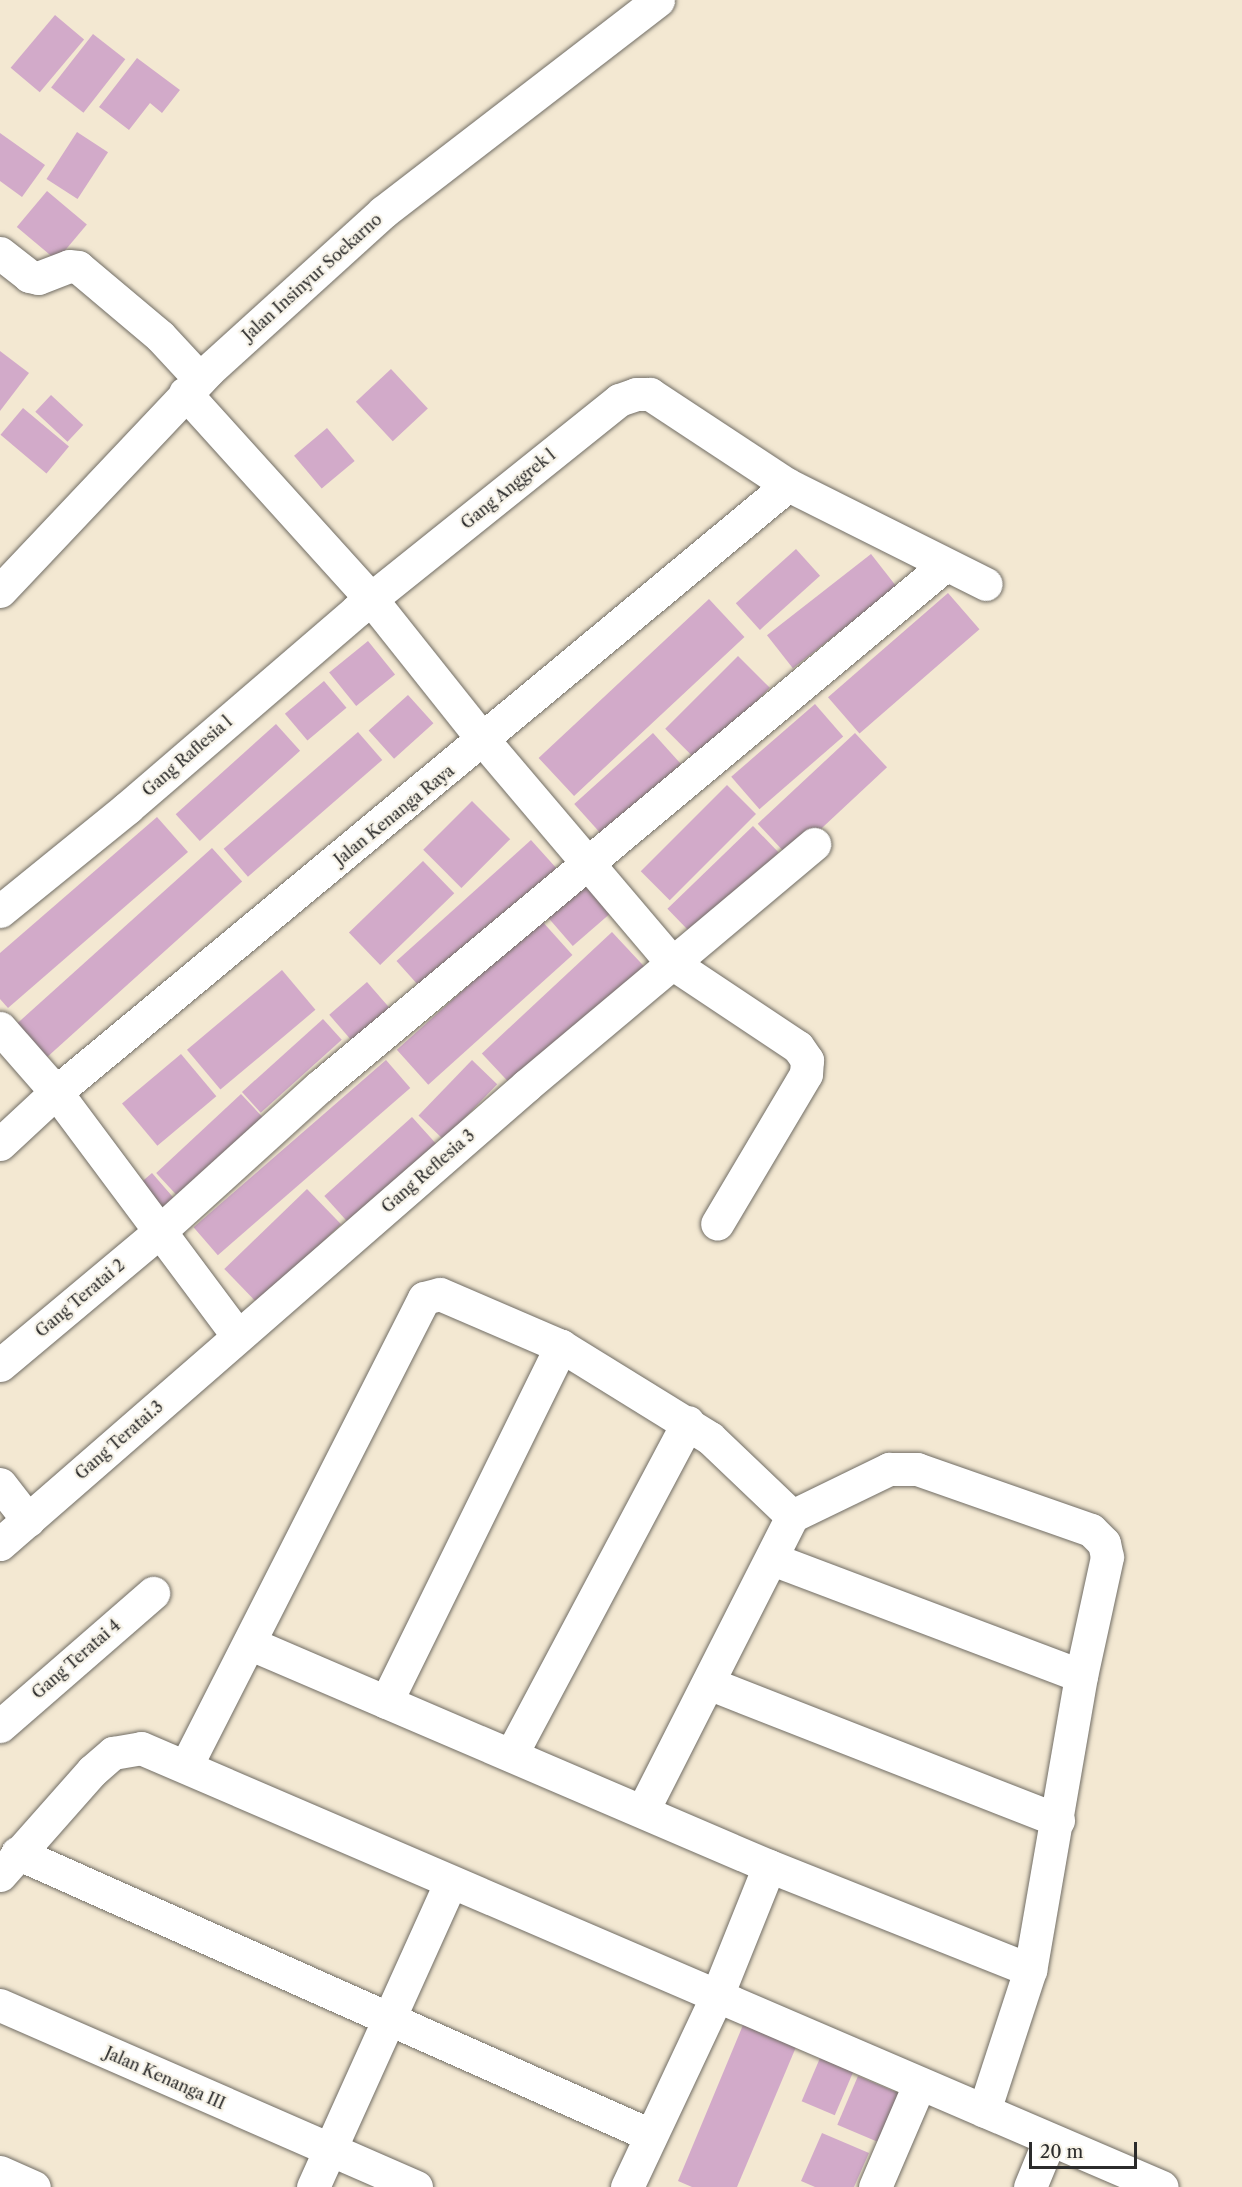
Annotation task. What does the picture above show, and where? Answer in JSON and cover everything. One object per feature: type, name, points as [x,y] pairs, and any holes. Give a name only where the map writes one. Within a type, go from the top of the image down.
[{"type":"street","name":"Jalan Insinyur Soekarno","points":[[0,591],[182,367],[658,0]]},
{"type":"street","points":[[0,254],[29,276],[38,278],[69,266],[78,267],[182,367],[372,599],[484,741],[589,861],[672,963],[798,1047],[807,1060],[806,1074],[717,1224]]},
{"type":"street","name":"Gang Anggrek l","points":[[372,599],[619,400],[650,394],[788,485]]},
{"type":"street","points":[[788,485],[986,584]]},
{"type":"street","name":"Jalan Kenanga Raya","points":[[0,1144],[56,1092],[484,741],[788,485]]},
{"type":"street","name":"Gang Teratai 2","points":[[0,1365],[160,1231],[319,1087],[945,565]]},
{"type":"street","name":"Gang Raflesia l","points":[[0,911],[372,599]]},
{"type":"street","name":"Gang Reflesia 3","points":[[238,1336],[527,1085],[621,1009],[813,844]]},
{"type":"street","points":[[0,1028],[56,1092],[238,1336]]},
{"type":"street","points":[[186,1766],[251,1644],[424,1298],[440,1294],[561,1346],[688,1422],[758,1480],[792,1516]]},
{"type":"street","name":"Gang Teratai.3","points":[[0,1544],[238,1336]]},
{"type":"street","points":[[386,1702],[561,1346]]},
{"type":"street","points":[[511,1755],[688,1422]]},
{"type":"street","points":[[643,1810],[792,1516],[890,1469],[917,1469],[1091,1530],[1104,1543],[1107,1557],[1081,1676],[1058,1820],[1030,1970],[984,2111]]},
{"type":"street","points":[[0,1484],[27,1520]]},
{"type":"street","points":[[772,1559],[1081,1676]]},
{"type":"street","name":"Gang Teratai 4","points":[[0,1726],[153,1593]]},
{"type":"street","points":[[251,1644],[643,1810],[769,1866],[1030,1970]]},
{"type":"street","points":[[708,1683],[1058,1820]]},
{"type":"street","points":[[650,2134],[389,2019],[8,1864],[113,1753],[141,1748],[716,1998],[1162,2187]]},
{"type":"street","points":[[627,2187],[716,1998],[769,1866]]},
{"type":"street","points":[[313,2187],[450,1883]]},
{"type":"street","name":"Jalan Kenanga III","points":[[0,2006],[416,2187]]},
{"type":"street","points":[[875,2187],[919,2085]]},
{"type":"street","points":[[1030,2187],[1049,2141]]},
{"type":"street","points":[[0,2172],[34,2187]]},
{"type":"building","points":[[55,15],[84,39],[40,92],[11,68]]},
{"type":"building","points":[[93,34],[125,59],[83,113],[51,88]]},
{"type":"building","points":[[137,58],[180,90],[162,113],[150,103],[129,130],[99,107]]},
{"type":"building","points":[[77,132],[108,152],[78,199],[47,179]]},
{"type":"building","points":[[0,133],[45,165],[22,197],[0,181]]},
{"type":"building","points":[[47,191],[87,224],[57,260],[17,227]]},
{"type":"building","points":[[0,351],[29,373],[0,411]]},
{"type":"building","points":[[391,369],[428,408],[393,441],[356,402]]},
{"type":"building","points":[[51,395],[83,425],[67,442],[35,412]]},
{"type":"building","points":[[23,408],[69,447],[46,473],[1,435]]},
{"type":"building","points":[[327,428],[355,461],[322,489],[294,456]]},
{"type":"building","points":[[796,549],[820,576],[760,630],[736,603]]},
{"type":"building","points":[[871,554],[897,587],[793,668],[767,635]]},
{"type":"building","points":[[948,593],[979,629],[859,734],[828,697]]},
{"type":"building","points":[[709,599],[744,637],[574,796],[539,758]]},
{"type":"building","points":[[368,641],[395,674],[356,706],[329,672]]},
{"type":"building","points":[[738,656],[770,688],[697,761],[665,729]]},
{"type":"building","points":[[324,681],[346,708],[307,741],[285,714]]},
{"type":"building","points":[[408,695],[433,723],[394,759],[369,730]]},
{"type":"building","points":[[815,704],[843,736],[759,809],[731,777]]},
{"type":"building","points":[[276,724],[300,751],[200,841],[176,814]]},
{"type":"building","points":[[358,732],[382,760],[248,877],[224,849]]},
{"type":"building","points":[[653,733],[681,764],[602,835],[574,804]]},
{"type":"building","points":[[855,733],[887,767],[790,858],[758,824]]},
{"type":"building","points":[[727,785],[756,814],[670,900],[641,871]]},
{"type":"building","points":[[472,801],[510,839],[461,888],[423,850]]},
{"type":"building","points":[[157,817],[188,852],[8,1008],[0,999],[0,953]]},
{"type":"building","points":[[753,826],[779,853],[693,935],[667,909]]},
{"type":"building","points":[[531,840],[556,868],[422,989],[396,961]]},
{"type":"building","points":[[212,848],[242,881],[44,1059],[14,1026]]},
{"type":"building","points":[[423,861],[454,893],[380,965],[349,933]]},
{"type":"building","points":[[590,882],[614,910],[573,946],[548,918]]},
{"type":"building","points":[[541,920],[572,955],[428,1085],[397,1050]]},
{"type":"building","points":[[612,932],[648,971],[518,1092],[482,1053]]},
{"type":"building","points":[[282,970],[315,1010],[220,1090],[187,1050]]},
{"type":"building","points":[[367,982],[396,1015],[358,1048],[329,1015]]},
{"type":"building","points":[[323,1019],[342,1040],[261,1113],[242,1092]]},
{"type":"building","points":[[181,1054],[216,1096],[157,1146],[122,1103]]},
{"type":"building","points":[[386,1060],[410,1088],[218,1255],[194,1227]]},
{"type":"building","points":[[472,1060],[497,1084],[444,1140],[419,1115]]},
{"type":"building","points":[[241,1094],[266,1121],[181,1200],[156,1173]]},
{"type":"building","points":[[412,1117],[439,1147],[351,1226],[324,1196]]},
{"type":"building","points":[[152,1173],[179,1204],[162,1219],[135,1188]]},
{"type":"building","points":[[307,1189],[341,1224],[258,1304],[224,1269]]},
{"type":"building","points":[[743,2025],[796,2047],[737,2187],[692,2187],[678,2181]]},
{"type":"building","points":[[820,2058],[853,2072],[835,2115],[802,2101]]},
{"type":"building","points":[[858,2076],[906,2096],[885,2145],[837,2125]]},
{"type":"building","points":[[822,2133],[869,2153],[854,2187],[815,2187],[801,2181]]}]
